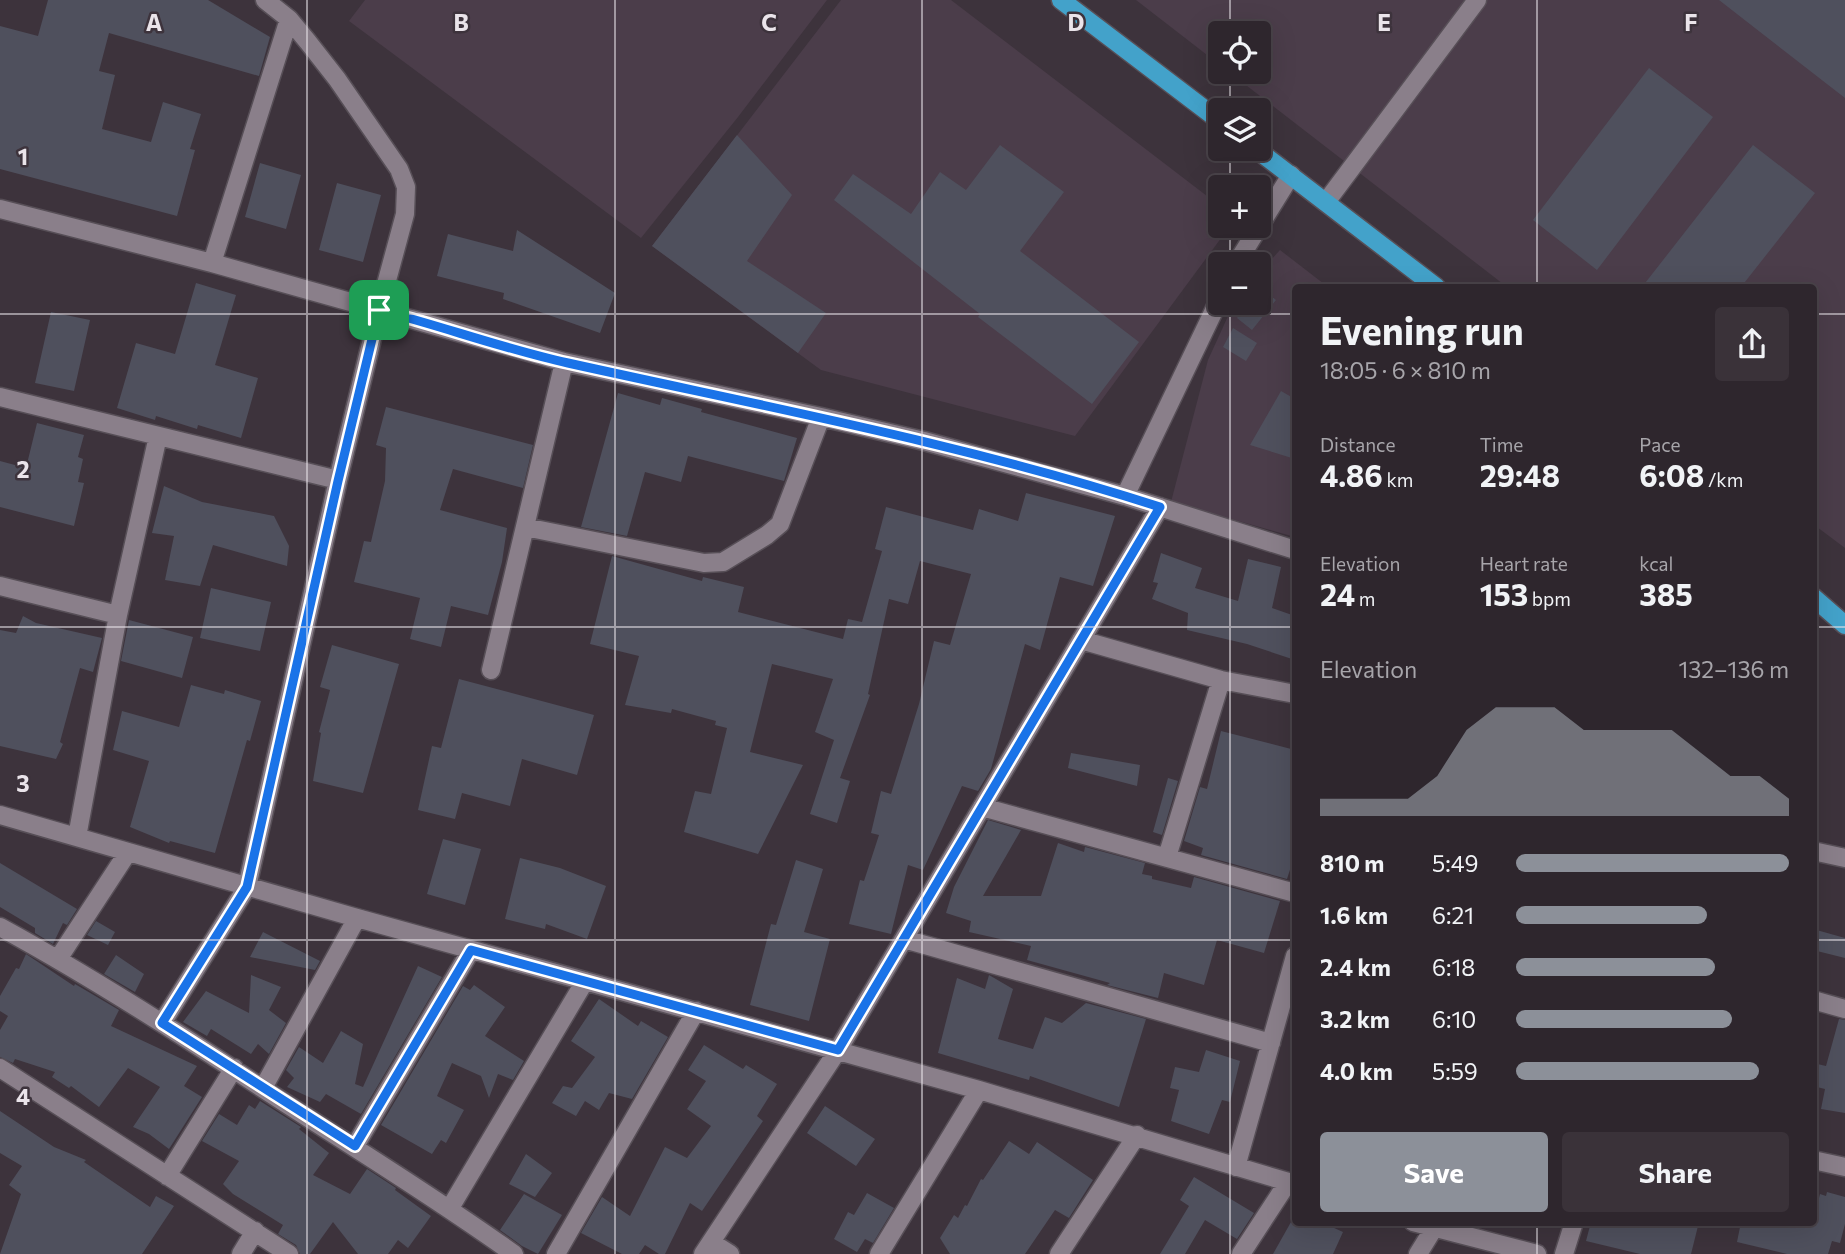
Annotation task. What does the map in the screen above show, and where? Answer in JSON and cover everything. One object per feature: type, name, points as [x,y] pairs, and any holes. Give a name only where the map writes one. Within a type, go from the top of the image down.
[{"type":"main road","points":[[1061,0],[1208,112]]},
{"type":"main road","points":[[1271,160],[1432,284]]},
{"type":"main road","points":[[1817,600],[1845,625]]},
{"type":"street","points":[[162,1023],[247,887],[338,481],[405,214],[406,187],[399,169],[345,90],[289,19],[265,0]]},
{"type":"street","points":[[1326,202],[1477,0]]},
{"type":"street","points":[[212,263],[289,19]]},
{"type":"street","points":[[1243,252],[1291,175]]},
{"type":"street","points":[[0,209],[212,263],[564,362],[924,441],[1125,496],[1292,549]]},
{"type":"street","points":[[1125,496],[1212,315]]},
{"type":"street","points":[[491,670],[564,362]]},
{"type":"street","points":[[0,397],[338,481]]},
{"type":"street","points":[[525,527],[704,563],[723,562],[767,536],[780,524],[821,417]]},
{"type":"street","points":[[77,837],[118,615],[158,436]]},
{"type":"street","points":[[730,1254],[707,1248],[838,1050],[1160,507]]},
{"type":"street","points":[[0,586],[118,615]]},
{"type":"street","points":[[1081,640],[1221,680],[1292,693]]},
{"type":"street","points":[[1167,857],[1221,680]]},
{"type":"street","points":[[982,807],[1292,892]]},
{"type":"street","points":[[2,821],[77,837],[471,950],[838,1050],[1137,1135],[1292,1183],[1241,1254]]},
{"type":"street","points":[[58,958],[128,852]]},
{"type":"street","points":[[1817,852],[1845,858]]},
{"type":"street","points":[[263,1088],[357,918]]},
{"type":"street","points":[[0,927],[58,958],[234,1068],[450,1208],[514,1254]]},
{"type":"street","points":[[904,939],[1270,1043]]},
{"type":"street","points":[[355,1146],[471,950]]},
{"type":"street","points":[[1236,1167],[1292,966]]},
{"type":"street","points":[[450,1208],[585,981]]},
{"type":"street","points":[[1817,1001],[1845,1009]]},
{"type":"street","points":[[556,1254],[696,1011]]},
{"type":"street","points":[[0,1068],[289,1254]]},
{"type":"street","points":[[167,1176],[234,1068]]},
{"type":"street","points":[[879,1254],[979,1090]]},
{"type":"street","points":[[1059,1254],[1137,1135]]},
{"type":"street","points":[[1817,1161],[1845,1167]]},
{"type":"street","points":[[1427,1226],[1536,1254]]},
{"type":"street","points":[[1564,1254],[1573,1226]]},
{"type":"street","points":[[1418,1254],[1434,1228]]},
{"type":"street","points":[[241,1254],[255,1231]]},
{"type":"shaded area","points":[[365,0],[827,0],[641,238],[349,21]]},
{"type":"shaded area","points":[[841,0],[951,0],[1208,197],[1208,238],[1221,238],[1208,252],[1208,256],[1075,436],[821,370],[652,246]]},
{"type":"shaded area","points":[[1136,0],[1845,0],[1845,548],[1817,527],[1817,284],[1503,284],[1271,104],[1271,98],[1263,98],[1245,84],[1271,84],[1271,21],[1208,21],[1208,56]]},
{"type":"shaded area","points":[[1280,250],[1324,284],[1292,284],[1292,536],[1171,502],[1208,360],[1229,315],[1271,315],[1271,260]]},
{"type":"building","points":[[48,0],[208,0],[270,37],[259,76],[109,33],[99,71],[115,75],[102,129],[151,142],[163,102],[201,114],[190,149],[195,150],[177,216],[0,169],[0,26],[38,36]]},
{"type":"building","points":[[1719,0],[1845,0],[1845,98]]},
{"type":"building","points":[[1649,68],[1713,117],[1597,270],[1533,220]]},
{"type":"building","points":[[737,135],[792,195],[747,261],[826,313],[798,353],[652,246]]},
{"type":"building","points":[[1000,145],[1064,192],[1020,251],[1139,342],[1092,404],[978,317],[980,314],[834,200],[853,174],[911,214],[940,172],[966,190]]},
{"type":"building","points":[[1753,145],[1815,193],[1743,284],[1644,284]]},
{"type":"building","points":[[260,163],[301,175],[286,229],[245,217]]},
{"type":"building","points":[[337,183],[381,195],[363,262],[319,250]]},
{"type":"building","points":[[517,230],[615,293],[600,333],[503,299],[504,293],[437,276],[448,234],[513,251]]},
{"type":"building","points":[[196,283],[236,295],[215,365],[258,378],[241,438],[198,425],[197,429],[156,416],[155,420],[117,408],[136,343],[175,354]]},
{"type":"building","points":[[51,312],[90,320],[74,391],[35,383]]},
{"type":"building","points":[[1239,315],[1264,315],[1252,330],[1237,318]]},
{"type":"building","points":[[1233,328],[1257,343],[1246,361],[1223,347]]},
{"type":"building","points":[[1281,391],[1292,397],[1292,458],[1250,445]]},
{"type":"building","points":[[618,393],[660,405],[662,398],[702,409],[701,412],[797,438],[784,481],[688,456],[681,482],[645,472],[627,536],[581,527]]},
{"type":"building","points":[[386,407],[533,445],[523,488],[453,469],[440,510],[507,528],[502,562],[488,615],[451,606],[441,647],[410,639],[420,598],[354,582],[364,541],[371,542],[385,481],[386,448],[376,445]]},
{"type":"building","points":[[37,423],[84,435],[78,457],[83,459],[78,482],[84,483],[74,526],[0,507],[0,461],[26,468]]},
{"type":"building","points":[[164,486],[202,502],[274,516],[289,546],[287,566],[213,545],[200,586],[165,580],[174,536],[152,533]]},
{"type":"building","points":[[1026,493],[1115,516],[1093,586],[1060,577],[1040,650],[1025,644],[991,769],[978,791],[962,786],[923,870],[908,865],[891,934],[849,924],[860,880],[864,881],[879,835],[871,833],[881,791],[891,794],[919,704],[934,641],[950,645],[971,574],[920,561],[908,604],[889,599],[868,694],[870,695],[840,778],[850,781],[837,823],[810,814],[834,740],[815,732],[833,679],[772,664],[750,752],[803,765],[758,854],[684,832],[695,791],[711,794],[727,728],[715,725],[716,721],[672,709],[671,713],[625,705],[639,656],[590,644],[612,556],[702,581],[703,577],[744,587],[738,612],[843,639],[848,619],[862,622],[882,551],[875,549],[886,507],[973,530],[979,509],[1018,521]]},
{"type":"building","points":[[1161,553],[1202,568],[1195,588],[1238,601],[1248,559],[1281,567],[1272,608],[1292,615],[1292,659],[1247,644],[1187,630],[1188,613],[1152,599],[1158,583],[1153,582]]},
{"type":"building","points":[[211,588],[271,602],[260,651],[200,638]]},
{"type":"building","points":[[23,616],[36,623],[102,638],[93,672],[80,668],[60,742],[63,744],[56,759],[0,746],[0,630],[16,633]]},
{"type":"building","points":[[129,620],[193,637],[182,678],[121,661]]},
{"type":"building","points":[[332,645],[399,664],[363,793],[313,781],[321,733],[319,732],[330,690],[320,687]]},
{"type":"building","points":[[459,679],[594,715],[577,775],[522,759],[510,806],[462,793],[455,819],[418,810],[432,746],[441,748]]},
{"type":"building","points":[[191,685],[224,694],[225,690],[261,701],[250,741],[247,740],[215,853],[170,841],[169,843],[130,827],[149,761],[113,750],[122,711],[179,727]]},
{"type":"building","points":[[1221,731],[1292,749],[1292,863],[1287,879],[1201,855],[1203,848],[1184,841],[1200,787],[1207,789]]},
{"type":"building","points":[[1071,753],[1140,765],[1137,786],[1068,768]]},
{"type":"building","points":[[1168,778],[1178,781],[1162,835],[1153,832]]},
{"type":"building","points":[[988,820],[1021,830],[983,896],[1041,896],[1058,843],[1084,852],[1085,847],[1145,863],[1142,874],[1152,876],[1152,879],[1191,888],[1194,877],[1280,901],[1264,953],[1217,940],[1204,985],[1164,973],[1158,998],[1027,960],[1031,946],[969,932],[971,921],[946,913],[954,887]]},
{"type":"building","points":[[443,839],[481,849],[465,905],[427,894]]},
{"type":"building","points":[[520,858],[560,868],[606,886],[587,939],[546,924],[545,929],[505,919]]},
{"type":"building","points":[[796,860],[823,869],[804,932],[830,939],[809,1021],[750,1005],[771,924],[776,925]]},
{"type":"building","points":[[0,863],[77,909],[67,925],[63,923],[53,944],[35,933],[35,928],[0,907]]},
{"type":"building","points":[[96,921],[115,932],[108,945],[87,935]]},
{"type":"building","points":[[1817,930],[1845,938],[1845,958],[1817,951]]},
{"type":"building","points":[[263,932],[320,961],[315,970],[250,957]]},
{"type":"building","points":[[26,954],[74,986],[75,984],[119,1010],[111,1026],[197,1066],[184,1086],[202,1097],[169,1149],[149,1134],[133,1127],[160,1087],[128,1068],[99,1107],[71,1086],[69,1088],[52,1077],[55,1072],[15,1059],[13,1063],[0,1057],[0,1030],[8,1016],[0,1011],[0,996]]},
{"type":"building","points":[[116,955],[144,974],[135,992],[104,974]]},
{"type":"building","points":[[418,966],[442,977],[361,1114],[326,1094],[320,1102],[287,1087],[294,1078],[286,1070],[299,1047],[323,1063],[341,1031],[363,1044],[355,1084],[363,1087]]},
{"type":"building","points":[[251,975],[281,987],[269,1010],[286,1023],[269,1054],[258,1044],[251,1054],[211,1029],[207,1036],[183,1022],[206,991],[249,1013]]},
{"type":"building","points":[[989,975],[1013,989],[998,1039],[1033,1049],[1045,1017],[1062,1023],[1086,1003],[1146,1019],[1119,1107],[1030,1076],[1029,1080],[938,1053],[957,978],[985,989]]},
{"type":"building","points":[[474,985],[505,1007],[485,1036],[524,1061],[513,1080],[498,1074],[489,1098],[481,1076],[452,1063],[437,1096],[464,1110],[446,1143],[441,1140],[432,1154],[381,1125],[463,986],[470,990]]},
{"type":"building","points":[[599,999],[638,1026],[641,1021],[668,1037],[632,1099],[609,1093],[599,1110],[585,1101],[576,1116],[552,1103],[563,1086],[572,1088],[595,1057],[571,1041]]},
{"type":"building","points":[[1839,1019],[1845,1020],[1845,1113],[1821,1109],[1825,1089],[1817,1087],[1817,1064],[1826,1066]]},
{"type":"building","points":[[704,1045],[743,1069],[746,1065],[777,1084],[757,1116],[763,1121],[702,1211],[690,1203],[665,1254],[659,1254],[645,1245],[639,1254],[622,1254],[581,1233],[602,1197],[630,1216],[665,1147],[687,1158],[711,1126],[687,1109],[706,1081],[688,1070]]},
{"type":"building","points":[[1206,1050],[1240,1061],[1230,1102],[1222,1100],[1209,1134],[1171,1121],[1179,1090],[1170,1088],[1175,1067],[1199,1072]]},
{"type":"building","points":[[260,1101],[301,1127],[299,1129],[329,1153],[313,1175],[350,1194],[367,1169],[431,1216],[408,1248],[398,1240],[388,1254],[358,1254],[333,1222],[310,1254],[300,1254],[296,1245],[278,1234],[283,1225],[233,1194],[223,1184],[239,1161],[202,1141],[219,1114],[237,1125],[249,1105],[255,1109]]},
{"type":"building","points":[[825,1106],[875,1139],[856,1166],[807,1133]]},
{"type":"building","points":[[0,1111],[54,1147],[86,1160],[84,1162],[150,1207],[156,1196],[174,1206],[142,1254],[0,1254],[21,1194],[9,1185],[22,1166],[0,1153]]},
{"type":"building","points":[[1009,1141],[1029,1154],[1037,1142],[1093,1180],[1069,1218],[1055,1210],[1025,1254],[950,1254],[940,1238],[954,1215],[958,1218],[965,1205],[967,1206],[981,1179],[983,1180]]},
{"type":"building","points":[[526,1154],[552,1173],[535,1197],[509,1184]]},
{"type":"building","points":[[1194,1177],[1254,1213],[1237,1239],[1205,1220],[1185,1254],[1160,1254],[1189,1206],[1180,1200]]},
{"type":"building","points":[[1827,1192],[1845,1197],[1845,1224],[1840,1243],[1832,1241],[1828,1254],[1787,1254],[1737,1242],[1740,1226],[1817,1226],[1820,1194],[1826,1196]]},
{"type":"building","points":[[867,1193],[894,1208],[873,1243],[865,1239],[857,1252],[834,1239],[848,1212],[854,1215]]},
{"type":"building","points":[[524,1194],[562,1215],[538,1254],[500,1230]]},
{"type":"building","points":[[1291,1222],[1292,1226],[1330,1226],[1343,1232],[1333,1254],[1273,1254]]},
{"type":"building","points":[[1590,1226],[1698,1226],[1691,1254],[1640,1254],[1586,1241]]},
{"type":"route","points":[[379,310],[564,362],[924,441],[1160,507],[838,1050],[471,950],[355,1146],[162,1023],[247,887],[379,310]]}]
